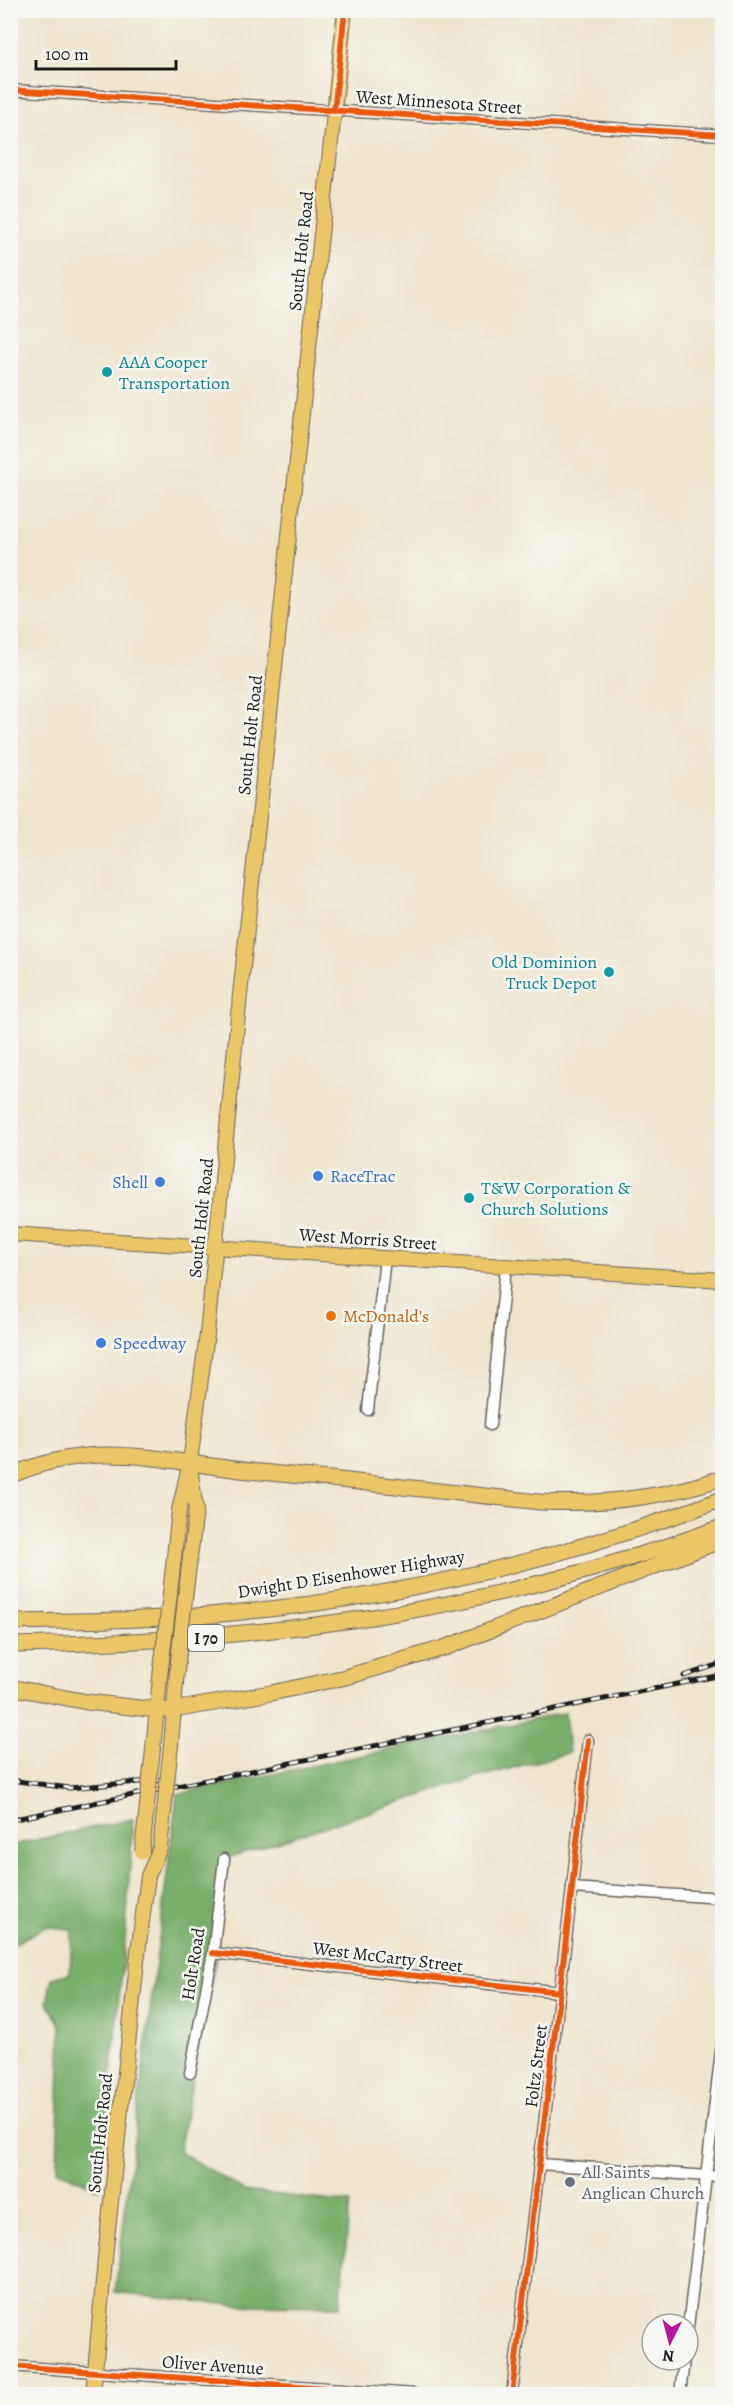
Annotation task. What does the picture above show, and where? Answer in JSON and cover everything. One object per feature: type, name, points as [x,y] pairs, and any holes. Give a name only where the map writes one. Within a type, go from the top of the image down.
[{"type":"highway","points":[[10,1476],[52,1460],[77,1455],[124,1455],[257,1472],[571,1503],[618,1502],[645,1498],[723,1478]]},
{"type":"highway","name":"Dwight D Eisenhower Highway","points":[[10,1622],[106,1621],[206,1615],[287,1607],[373,1594],[476,1574],[551,1554],[723,1499]]},
{"type":"highway","name":"I 70","points":[[10,1645],[198,1639],[287,1630],[399,1614],[498,1594],[569,1576],[638,1556],[723,1527]]},
{"type":"highway","points":[[10,1687],[87,1702],[157,1710],[174,1710],[270,1694],[337,1679],[471,1639],[723,1540]]},
{"type":"main road","name":"South Holt Road","points":[[148,1876],[142,1852],[169,1590],[179,1510],[190,1462],[216,1247],[241,984],[345,10]]},
{"type":"main road","name":"West Morris Street","points":[[10,1234],[723,1280]]},
{"type":"main road","name":"South Holt Road","points":[[93,2394],[106,2248],[148,1876],[160,1848],[177,1670],[196,1510],[190,1462]]},
{"type":"street","name":"West Minnesota Street","points":[[10,90],[723,135]]},
{"type":"street","points":[[368,1410],[385,1258]]},
{"type":"street","points":[[490,1425],[506,1266]]},
{"type":"street","name":"Foltz Street","points":[[512,2394],[588,1740]]},
{"type":"street","name":"Holt Road","points":[[190,2073],[213,1953],[224,1859]]},
{"type":"street","points":[[572,1888],[723,1898]]},
{"type":"street","name":"West McCarty Street","points":[[213,1953],[560,1992]]},
{"type":"street","points":[[690,2312],[723,2043]]},
{"type":"street","points":[[540,2164],[723,2177]]},
{"type":"street","name":"Oliver Avenue","points":[[10,2366],[95,2371],[253,2389],[414,2394]]},
{"type":"street","points":[[680,2394],[683,2372]]},
{"type":"green space","points":[[565,1713],[569,1753],[482,1776],[224,1859],[216,1957],[179,2151],[244,2191],[350,2203],[340,2306],[233,2305],[115,2292],[177,1794]]},
{"type":"green space","points":[[133,1819],[125,1942],[99,2189],[57,2170],[61,2026],[47,2002],[52,1978],[70,1973],[72,1930],[46,1926],[11,1946],[11,1845]]},
{"type":"railway","points":[[684,1676],[722,1663]]},
{"type":"railway","points":[[10,1820],[722,1675]]},
{"type":"railway","points":[[10,1780],[69,1788],[173,1779]]},
{"type":"cycle path","points":[[334,111],[345,10]]},
{"type":"cycle path","points":[[10,90],[722,135]]},
{"type":"cycle path","points":[[512,2394],[588,1740]]},
{"type":"cycle path","points":[[213,1953],[560,1992]]},
{"type":"cycle path","points":[[10,2366],[414,2394]]},
{"type":"place","name":"AAA Cooper Transportation","points":[[107,372]]},
{"type":"place","name":"Old Dominion Truck Depot","points":[[609,972]]},
{"type":"place","name":"RaceTrac","points":[[318,1176]]},
{"type":"place","name":"Shell","points":[[160,1182]]},
{"type":"place","name":"T&W Corporation & Church Solutions","points":[[469,1198]]},
{"type":"place","name":"McDonald's","points":[[331,1316]]},
{"type":"place","name":"Speedway","points":[[101,1343]]},
{"type":"place","name":"All Saints Anglican Church","points":[[570,2182]]}]
